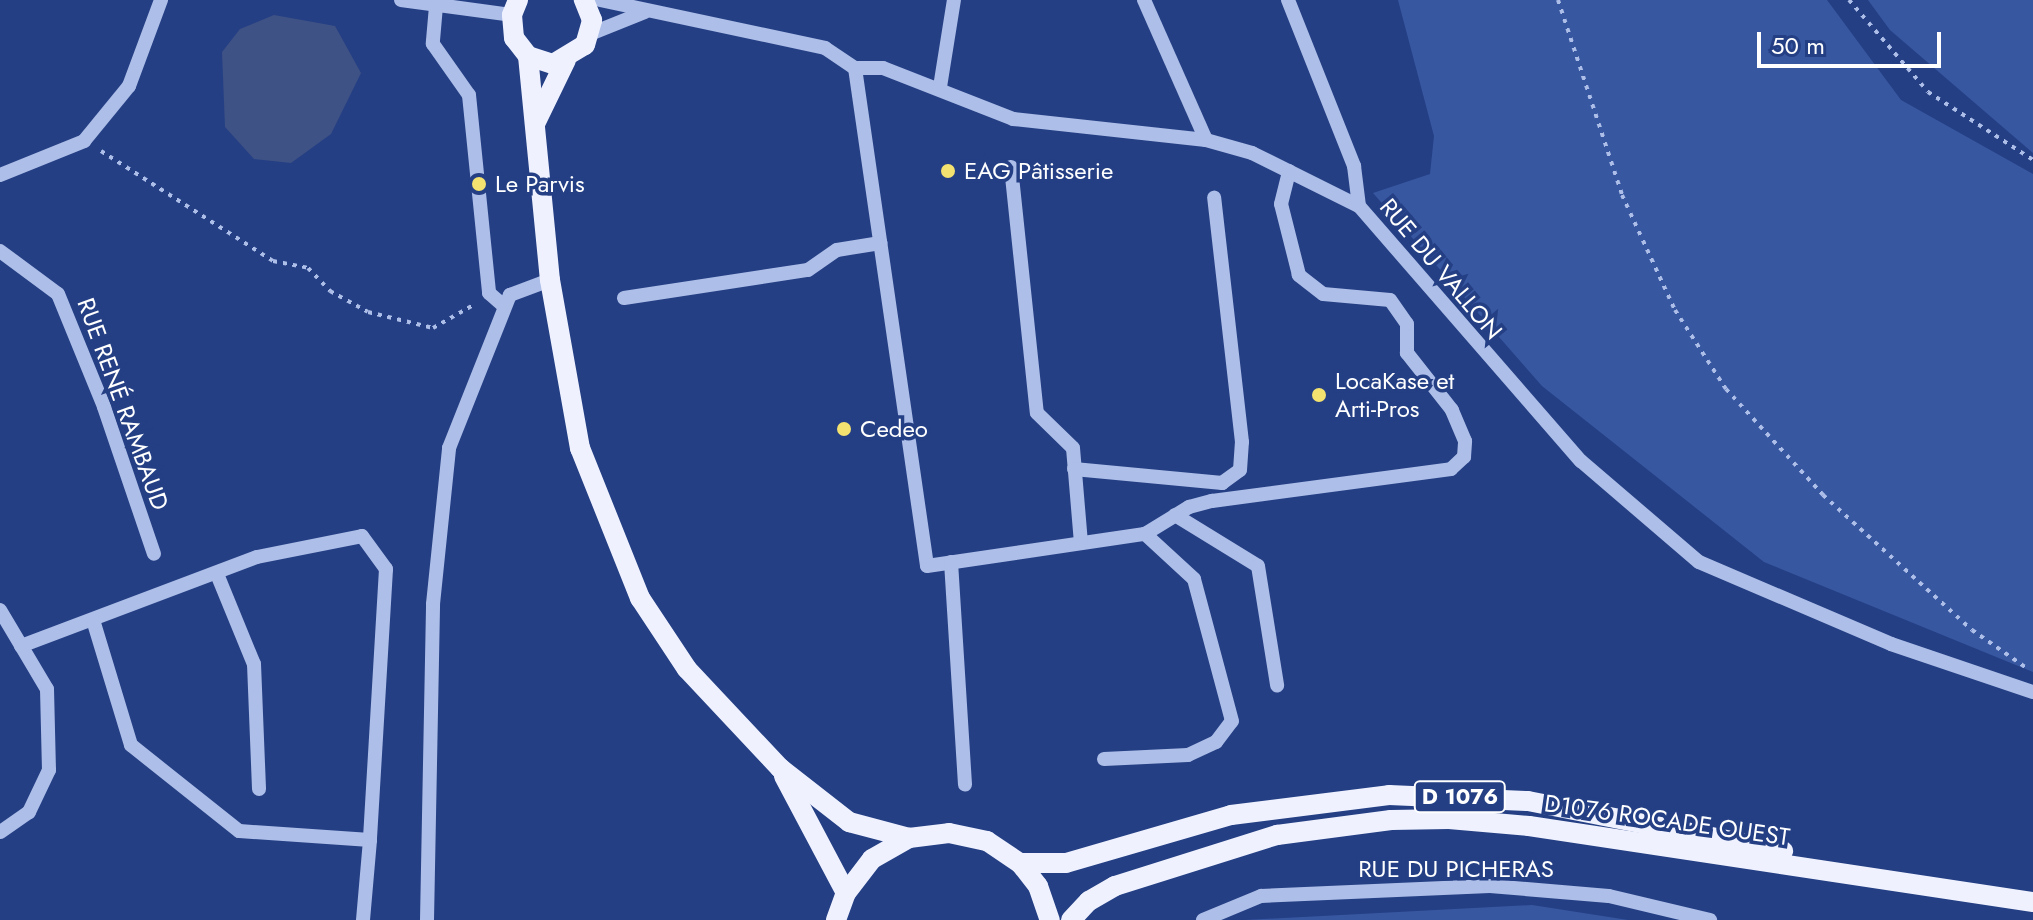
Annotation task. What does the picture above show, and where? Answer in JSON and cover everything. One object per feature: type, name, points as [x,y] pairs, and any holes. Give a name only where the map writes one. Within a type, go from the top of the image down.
[{"type":"main road","points":[[534,128],[566,60],[590,34],[584,0]]},
{"type":"main road","points":[[515,7],[514,38],[528,56],[550,280],[580,448],[640,598],[687,669],[780,768],[849,822],[909,838],[949,833],[987,841],[1020,863],[1038,886],[1050,920]]},
{"type":"main road","points":[[528,56],[553,64],[566,60]]},
{"type":"main road","points":[[780,768],[846,893]]},
{"type":"main road","name":"D 1076","points":[[1020,863],[1066,863],[1188,824],[1290,805],[1442,796],[1528,801],[1669,827],[1900,879]]},
{"type":"main road","name":"D1076 ROCADE OUEST","points":[[1071,920],[1089,901],[1115,886],[1216,852],[1277,835],[1391,820],[1529,826],[1900,879],[2033,902]]},
{"type":"main road","points":[[836,920],[846,893],[872,859],[909,838]]},
{"type":"street","points":[[0,175],[84,141],[129,86],[161,0]]},
{"type":"street","points":[[401,0],[436,6],[515,7]]},
{"type":"street","name":"RUE DU VALLON","points":[[600,0],[825,48],[855,68],[883,68],[940,87],[1013,119],[1206,140],[1252,153],[1359,206],[1581,461],[1699,562],[1891,644],[2033,692]]},
{"type":"street","points":[[940,87],[954,0]]},
{"type":"street","points":[[1144,0],[1206,140]]},
{"type":"street","points":[[1288,0],[1354,166],[1359,206]]},
{"type":"street","points":[[436,6],[433,44],[469,95],[489,293],[504,306]]},
{"type":"street","points":[[590,34],[648,11]]},
{"type":"street","points":[[855,68],[927,566],[1145,534],[1175,515],[1212,501],[1451,469],[1464,457],[1465,441],[1452,410],[1407,353],[1407,324],[1390,300],[1323,294],[1299,275],[1281,204],[1289,171]]},
{"type":"street","points":[[1011,167],[1037,413],[1073,448],[1081,543]]},
{"type":"street","points":[[1074,469],[1222,483],[1240,470],[1242,442],[1214,198]]},
{"type":"street","points":[[624,298],[808,270],[837,250],[880,243]]},
{"type":"street","name":"RUE RENÉ RAMBAUD","points":[[0,251],[58,294],[104,407],[154,554]]},
{"type":"street","points":[[427,920],[433,604],[449,448],[504,306],[520,288],[550,280]]},
{"type":"street","points":[[1175,515],[1258,566],[1277,685]]},
{"type":"street","points":[[1104,759],[1188,755],[1216,742],[1232,721],[1194,579],[1145,534]]},
{"type":"street","points":[[21,646],[93,620],[108,610],[217,574],[257,557],[362,536],[386,569],[363,920]]},
{"type":"street","points":[[951,562],[965,785]]},
{"type":"street","points":[[217,574],[254,664],[259,789]]},
{"type":"street","points":[[0,610],[47,689],[49,770],[29,812],[0,832]]},
{"type":"street","points":[[93,620],[131,745],[239,831],[370,840]]},
{"type":"street","name":"RUE DU PICHERAS","points":[[1203,920],[1261,896],[1490,886],[1609,896],[1710,920]]},
{"type":"path","points":[[1558,0],[1622,195],[1675,310],[1726,389],[1823,495],[1972,630],[2033,672]]},
{"type":"path","points":[[1849,0],[1928,92],[2033,160]]},
{"type":"path","points":[[84,141],[273,261],[308,268],[330,291],[368,312],[433,328],[489,293]]},
{"type":"shaded area","points":[[1398,0],[1827,0],[1901,100],[2033,174],[2033,672],[1764,562],[1542,386],[1373,193],[1430,174],[1434,136]]},
{"type":"shaded area","points":[[1868,0],[2033,0],[2033,153],[1890,30]]},
{"type":"shaded area","points":[[274,15],[335,26],[361,73],[331,134],[291,163],[254,159],[225,127],[222,52],[240,29]]},
{"type":"shaded area","points":[[1532,905],[1628,920],[1245,920]]},
{"type":"place","name":"EAG Pâtisserie","points":[[948,171]]},
{"type":"place","name":"Le Parvis","points":[[479,184]]},
{"type":"place","name":"LocaKase et Arti-Pros","points":[[1319,395]]},
{"type":"place","name":"Cedeo","points":[[844,429]]}]
